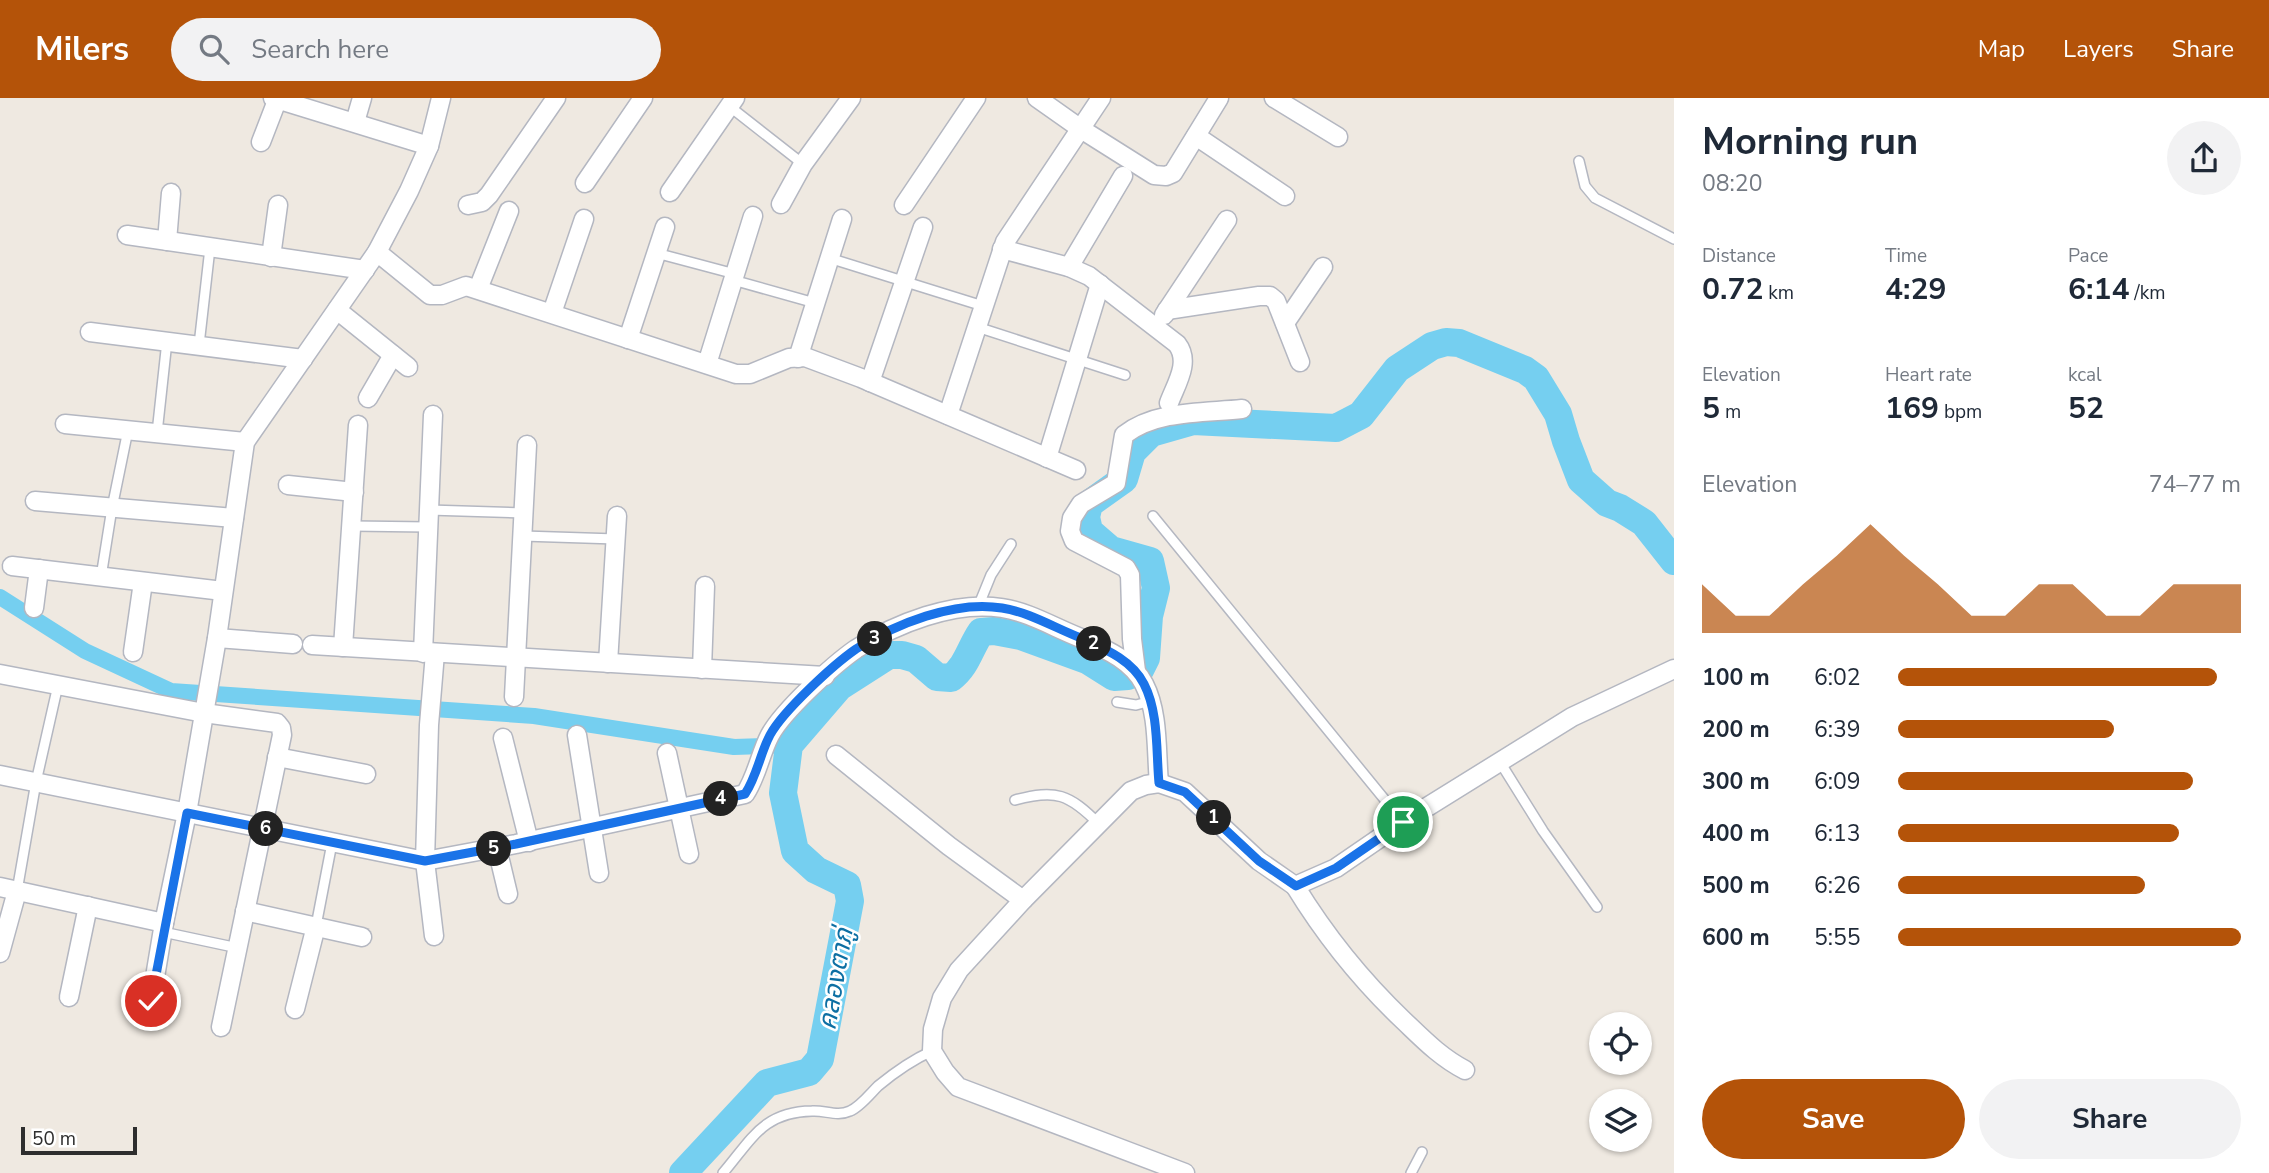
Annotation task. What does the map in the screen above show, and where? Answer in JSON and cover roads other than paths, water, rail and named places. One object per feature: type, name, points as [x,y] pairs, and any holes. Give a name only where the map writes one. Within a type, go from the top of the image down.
[{"type":"street","points":[[261,142],[276,98],[429,146]]},
{"type":"street","points":[[355,122],[362,98]]},
{"type":"street","points":[[151,1001],[217,638],[245,442],[377,252],[429,146],[441,98]]},
{"type":"street","points":[[468,205],[482,202],[489,195],[555,98]]},
{"type":"street","points":[[585,184],[643,98]]},
{"type":"street","points":[[781,204],[803,164],[852,98]]},
{"type":"street","points":[[904,205],[976,98]]},
{"type":"street","points":[[1037,98],[1154,174],[1166,176],[1174,173],[1219,98]]},
{"type":"street","points":[[948,415],[1002,249],[1101,98]]},
{"type":"street","points":[[1274,98],[1338,137]]},
{"type":"street","points":[[670,192],[731,101]]},
{"type":"street","points":[[1196,136],[1285,196]]},
{"type":"street","points":[[1069,267],[1123,176]]},
{"type":"street","points":[[167,241],[171,193]]},
{"type":"street","points":[[271,257],[278,205]]},
{"type":"street","points":[[478,289],[509,211]]},
{"type":"street","points":[[707,365],[753,216]]},
{"type":"street","points":[[552,313],[584,219]]},
{"type":"street","points":[[797,358],[842,219]]},
{"type":"street","points":[[1156,326],[1227,220]]},
{"type":"street","points":[[870,383],[923,227]]},
{"type":"street","points":[[628,338],[665,228]]},
{"type":"street","points":[[127,235],[365,270]]},
{"type":"street","points":[[1002,249],[1069,267],[1100,284],[1156,326],[1182,351],[1184,362],[1169,402]]},
{"type":"street","points":[[377,252],[430,295],[442,295],[466,286],[478,289],[736,374],[750,374],[789,358],[805,357],[1076,470]]},
{"type":"street","points":[[1285,323],[1323,267]]},
{"type":"street","points":[[1048,458],[1100,284]]},
{"type":"street","points":[[1167,310],[1270,296],[1276,301],[1300,362]]},
{"type":"street","points":[[337,310],[408,367]]},
{"type":"street","points":[[90,332],[303,359]]},
{"type":"street","points":[[368,398],[393,355]]},
{"type":"street","points":[[1159,783],[1151,701],[1136,671],[1130,575],[1126,568],[1074,541],[1070,531],[1072,518],[1081,504],[1116,483],[1124,435],[1133,428],[1164,417],[1242,409]]},
{"type":"street","points":[[433,415],[428,519],[431,698],[425,861],[434,936]]},
{"type":"street","points":[[65,424],[245,442]]},
{"type":"street","points":[[343,647],[358,425]]},
{"type":"street","points":[[514,697],[527,445]]},
{"type":"street","points":[[288,485],[354,492]]},
{"type":"street","points":[[35,501],[234,519]]},
{"type":"street","points":[[608,663],[617,516]]},
{"type":"street","points":[[12,566],[223,592]]},
{"type":"street","points":[[34,608],[38,569]]},
{"type":"street","points":[[133,652],[143,582]]},
{"type":"street","points":[[702,669],[705,586]]},
{"type":"street","points":[[0,775],[425,861],[529,842],[745,794],[752,783],[771,733],[812,686],[856,649],[915,619],[967,607],[1002,608],[1032,617],[1108,650],[1136,671]]},
{"type":"street","points":[[217,638],[293,644]]},
{"type":"street","points":[[312,645],[825,676]]},
{"type":"street","points":[[1296,886],[1336,868],[1403,822],[1572,717],[1674,669]]},
{"type":"street","points":[[0,674],[58,685],[206,698],[277,723],[282,735],[221,1027]]},
{"type":"street","points":[[577,735],[598,873]]},
{"type":"street","points":[[503,738],[529,842]]},
{"type":"street","points":[[667,753],[689,855]]},
{"type":"street","points":[[836,755],[949,846],[1023,900]]},
{"type":"street","points":[[277,757],[366,774]]},
{"type":"street","points":[[1185,1173],[958,1087],[932,1051],[933,1029],[942,998],[960,970],[1023,900],[1131,791],[1146,785],[1159,783],[1185,792],[1259,861],[1296,886],[1316,920],[1371,988],[1434,1051],[1465,1070]]},
{"type":"street","points":[[497,848],[508,894]]},
{"type":"street","points":[[0,953],[8,889],[88,906],[164,927]]},
{"type":"street","points":[[69,997],[88,906]]},
{"type":"street","points":[[246,911],[362,937]]},
{"type":"street","points":[[295,1009],[316,926]]},
{"type":"lane","points":[[731,101],[803,164]]},
{"type":"lane","points":[[1579,161],[1585,186],[1595,198],[1674,239]]},
{"type":"lane","points":[[200,345],[209,247]]},
{"type":"lane","points":[[656,253],[815,303]]},
{"type":"lane","points":[[830,258],[983,306]]},
{"type":"lane","points":[[976,327],[1125,375]]},
{"type":"lane","points":[[157,433],[167,340]]},
{"type":"lane","points":[[101,577],[128,430]]},
{"type":"lane","points":[[352,526],[524,513]]},
{"type":"lane","points":[[1153,516],[1403,822]]},
{"type":"lane","points":[[523,536],[616,538]]},
{"type":"lane","points":[[978,607],[991,575],[1010,544]]},
{"type":"lane","points":[[8,889],[58,685]]},
{"type":"lane","points":[[1117,702],[1136,705],[1151,701]]},
{"type":"lane","points":[[1500,762],[1543,831],[1597,907]]},
{"type":"lane","points":[[1015,800],[1044,793],[1059,796],[1079,804],[1098,824]]},
{"type":"lane","points":[[316,926],[332,843]]},
{"type":"lane","points":[[164,927],[238,948]]},
{"type":"lane","points":[[723,1173],[766,1123],[792,1111],[835,1114],[851,1111],[880,1084],[912,1060],[932,1051]]},
{"type":"lane","points":[[1410,1173],[1422,1152]]},
{"type":"waterway","name":"คลองตาภู่","points":[[683,1173],[767,1083],[809,1072],[820,1059],[850,901],[847,885],[816,870],[795,851],[783,793],[789,745],[839,687],[889,655],[916,659],[937,677],[951,678],[965,662],[981,632],[994,631],[1021,636],[1087,660],[1114,677],[1128,676],[1140,670],[1146,658],[1149,616],[1156,588],[1150,561],[1111,550],[1089,531],[1086,517],[1089,504],[1124,479],[1132,452],[1151,433],[1193,421],[1336,428],[1361,415],[1397,369],[1432,346],[1446,342],[1459,343],[1525,370],[1536,378],[1558,414],[1581,480],[1607,503],[1644,523],[1674,561]]},
{"type":"waterway","points":[[0,597],[85,651],[171,691],[534,716],[734,747],[789,745]]}]
